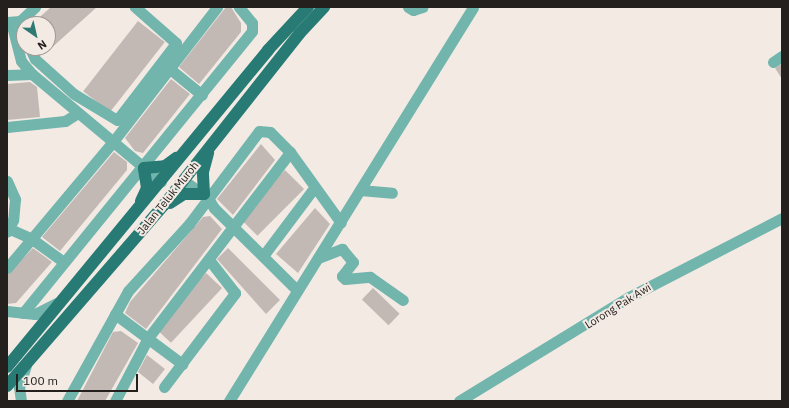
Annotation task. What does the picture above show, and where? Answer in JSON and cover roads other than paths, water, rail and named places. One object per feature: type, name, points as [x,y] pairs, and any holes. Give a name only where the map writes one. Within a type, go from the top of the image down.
[{"type":"main road","name":"Jalan Teluk Muroh","points":[[7,368],[131,220],[189,146],[308,7]]},
{"type":"main road","name":"Jalan Teluk Muroh","points":[[7,386],[164,205],[212,142],[324,7]]},
{"type":"main road","points":[[156,214],[184,194],[206,196],[203,172],[212,142]]},
{"type":"main road","points":[[131,220],[146,194],[144,168],[169,164],[189,146]]},
{"type":"main road","points":[[164,205],[161,182],[183,180],[178,160]]},
{"type":"street","points":[[25,16],[35,7]]},
{"type":"street","points":[[34,56],[35,59],[74,94],[117,120],[176,43],[135,7]]},
{"type":"street","points":[[7,268],[112,143],[217,7]]},
{"type":"street","points":[[23,313],[144,168],[252,31],[252,23],[239,7]]},
{"type":"street","points":[[408,7],[413,10],[423,7]]},
{"type":"street","points":[[229,401],[473,7]]},
{"type":"street","points":[[20,56],[21,61],[32,74],[76,114],[161,182]]},
{"type":"street","points":[[170,68],[202,95]]},
{"type":"street","points":[[7,75],[32,74]]},
{"type":"street","points":[[7,126],[65,121],[76,114]]},
{"type":"street","points":[[68,401],[128,292],[259,131],[270,132],[290,152],[314,188],[341,222]]},
{"type":"street","points":[[115,401],[148,338],[210,261],[290,152]]},
{"type":"street","points":[[183,180],[206,196],[235,228],[297,290]]},
{"type":"street","points":[[7,181],[14,199],[8,231],[32,239],[64,262]]},
{"type":"street","points":[[263,256],[314,188]]},
{"type":"street","points":[[360,190],[392,192]]},
{"type":"street","name":"Lorong Pak Awi","points":[[458,401],[630,297],[782,218]]},
{"type":"street","points":[[318,258],[342,249],[353,262],[342,276],[345,279],[370,277],[403,300]]},
{"type":"street","points":[[164,387],[235,293],[210,261]]},
{"type":"street","points":[[7,312],[35,314],[68,295]]},
{"type":"street","points":[[33,338],[37,324],[35,314]]},
{"type":"street","points":[[115,314],[182,364]]},
{"type":"street","points":[[21,401],[19,386],[28,360]]}]
